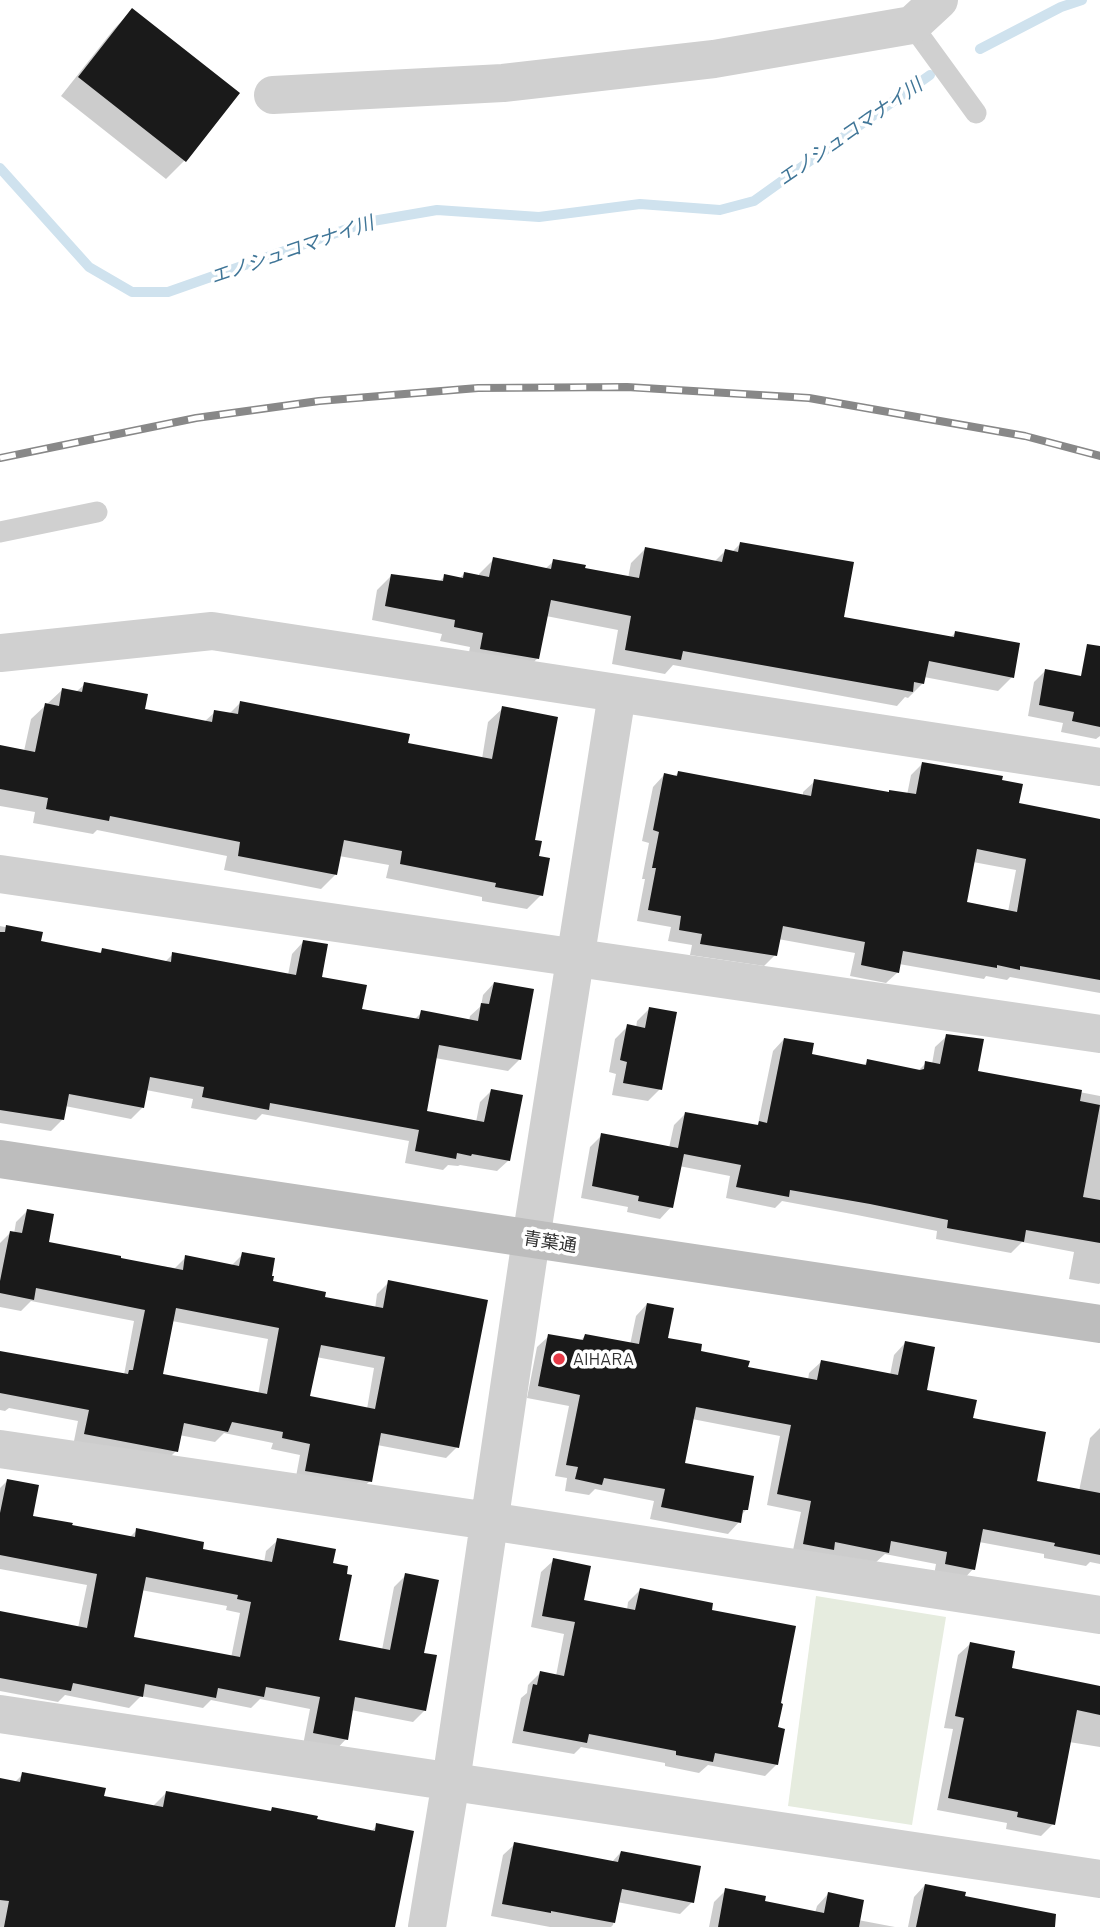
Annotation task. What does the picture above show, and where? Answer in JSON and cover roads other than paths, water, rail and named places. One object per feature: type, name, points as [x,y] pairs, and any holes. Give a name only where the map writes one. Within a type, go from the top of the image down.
[{"type":"street","points":[[273,95],[503,83],[714,59],[925,12]]},
{"type":"street","points":[[0,653],[212,631],[1100,767]]},
{"type":"street","points":[[427,1927],[617,694]]},
{"type":"street","points":[[0,874],[1100,1034]]},
{"type":"street","name":"青葉通","points":[[0,1159],[1100,1324]]},
{"type":"street","points":[[0,1449],[1100,1615]]},
{"type":"street","points":[[0,1714],[1100,1879]]},
{"type":"lane","points":[[925,12],[975,113]]},
{"type":"lane","points":[[0,532],[97,512]]},
{"type":"waterway","name":"エノシュコマナイ川","points":[[980,49],[1061,7],[1082,0]]},
{"type":"waterway","name":"エノシュコマナイ川","points":[[0,168],[89,267],[132,292],[168,292],[367,222],[437,210],[539,217],[640,204],[720,210],[754,201],[930,75]]},
{"type":"railway","points":[[0,458],[196,418],[319,401],[478,388],[627,387],[809,398],[1025,436],[1100,456]]},
{"type":"place","name":"AIHARA","points":[[559,1359]]}]
